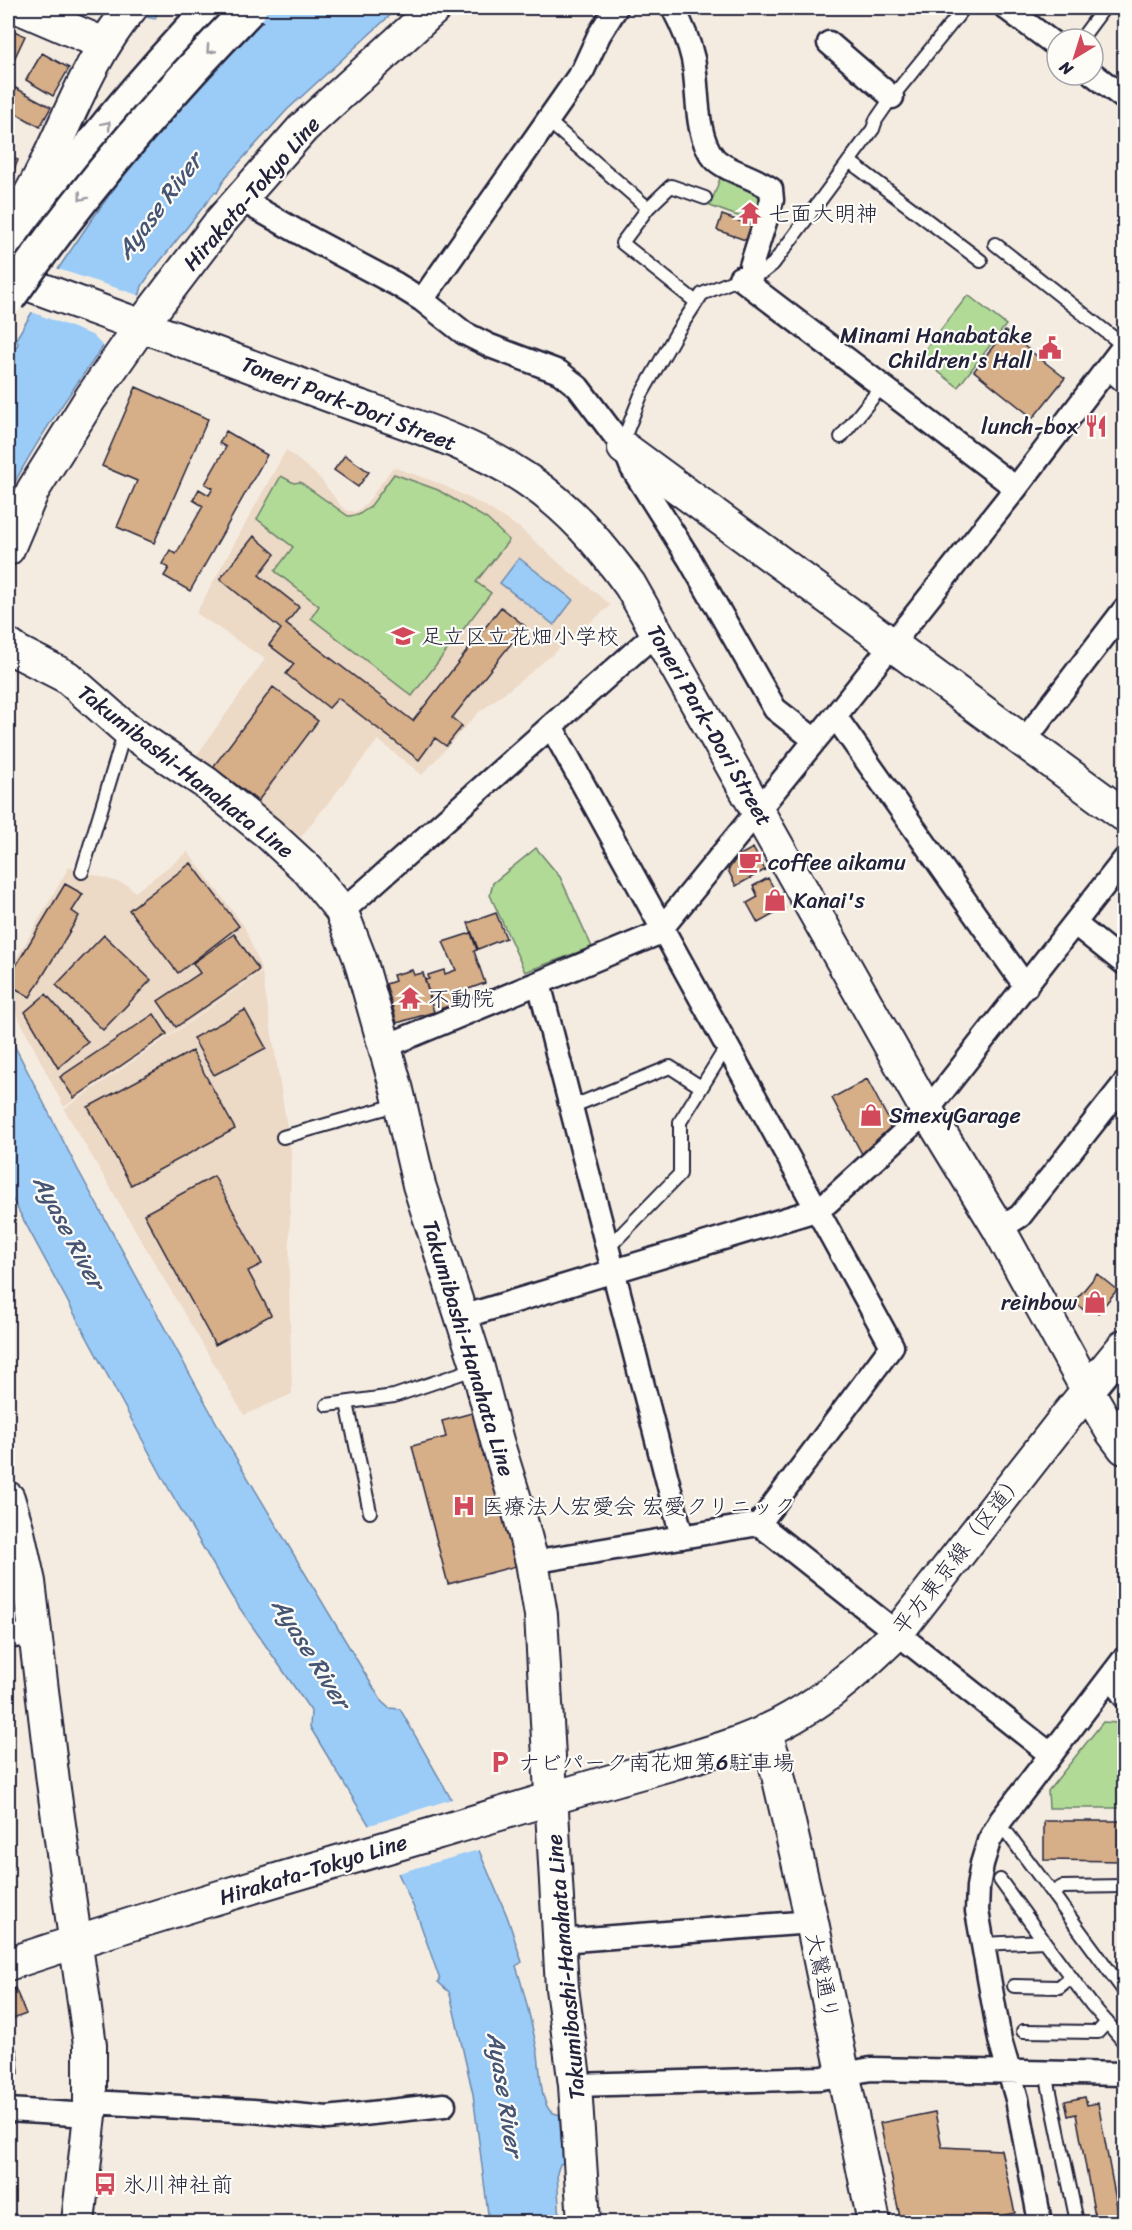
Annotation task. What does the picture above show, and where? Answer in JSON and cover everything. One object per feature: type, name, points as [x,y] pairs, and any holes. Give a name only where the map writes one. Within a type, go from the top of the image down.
[{"type":"highway","points":[[9,277],[85,150],[169,51],[212,8]]},
{"type":"highway","points":[[9,277],[39,253],[111,160],[250,8]]},
{"type":"main road","points":[[8,229],[32,190],[117,26],[20,8]]},
{"type":"main road","name":"Hirakata-Tokyo Line","points":[[134,323],[303,128],[435,8]]},
{"type":"main road","name":"Toneri Park-Dori Street","points":[[9,277],[488,456],[510,468],[544,492],[589,532],[630,585],[927,1111],[999,1229],[1112,1432],[1125,1448]]},
{"type":"main road","points":[[8,549],[33,490],[134,323]]},
{"type":"main road","points":[[622,445],[1125,815]]},
{"type":"main road","name":"Takumibashi-Hanahata Line","points":[[8,645],[67,677],[126,729],[206,783],[268,832],[308,870],[341,910],[360,959],[400,1104],[419,1185],[478,1368],[532,1562],[541,1615],[562,1988],[575,2085],[584,2223]]},
{"type":"main road","name":"平方東京線（区道）","points":[[551,1798],[697,1756],[765,1731],[791,1719],[828,1694],[866,1663],[897,1633],[1065,1418],[1125,1347]]},
{"type":"main road","points":[[8,1498],[17,1528],[28,1582],[21,1635],[76,1942],[90,2045],[91,2108],[78,2223]]},
{"type":"main road","name":"大鷲通り","points":[[765,1731],[775,1762],[812,1922],[874,2223]]},
{"type":"main road","name":"Hirakata-Tokyo Line","points":[[8,1964],[551,1798]]},
{"type":"street","points":[[422,300],[583,70],[599,35],[616,8]]},
{"type":"street","points":[[673,8],[687,37],[693,60],[702,136],[708,150],[719,163],[760,181],[771,189],[772,200],[746,276],[882,386],[1017,488]]},
{"type":"street","points":[[1006,8],[1045,37]]},
{"type":"street","points":[[829,44],[892,97]]},
{"type":"street","points":[[1105,83],[1125,98]]},
{"type":"street","points":[[240,199],[422,300],[464,333],[490,346],[559,372],[578,387],[622,445],[632,468],[690,560],[776,709],[815,740]]},
{"type":"street","points":[[384,1047],[654,935],[662,928],[759,811],[1017,488],[1116,374],[1125,346]]},
{"type":"street","points":[[1024,741],[1124,610]]},
{"type":"street","points":[[341,910],[353,902],[657,632]]},
{"type":"street","points":[[835,716],[1026,987]]},
{"type":"street","points":[[532,1562],[759,1524],[892,1346],[551,726]]},
{"type":"street","points":[[462,1317],[816,1210],[828,1202],[927,1111],[1125,861]]},
{"type":"street","points":[[1075,924],[1125,963]]},
{"type":"street","points":[[539,983],[682,1537]]},
{"type":"street","points":[[999,1229],[1020,1216],[1125,1084]]},
{"type":"street","points":[[759,1524],[1050,1754]]},
{"type":"street","points":[[1040,2223],[1010,2072],[1000,2040],[982,1944],[977,1911],[978,1887],[989,1841],[996,1828],[1118,1667]]},
{"type":"street","points":[[1118,1667],[1125,1696]]},
{"type":"street","points":[[560,1941],[812,1922]]},
{"type":"street","points":[[575,2085],[822,2078],[871,2069],[1125,2074]]},
{"type":"street","points":[[8,2112],[91,2108],[253,2111],[327,2118],[444,2105]]},
{"type":"lane","points":[[622,445],[642,395],[702,294],[746,276],[763,272],[773,264],[820,197],[873,129],[876,120],[892,97],[964,8]]},
{"type":"lane","points":[[1090,27],[1104,8]]},
{"type":"lane","points":[[548,121],[648,208]]},
{"type":"lane","points":[[849,161],[981,261]]},
{"type":"lane","points":[[696,302],[622,243],[648,208],[671,186],[705,198]]},
{"type":"lane","points":[[995,244],[1125,346]]},
{"type":"lane","points":[[841,438],[882,386]]},
{"type":"lane","points":[[82,872],[126,729]]},
{"type":"lane","points":[[609,1247],[680,1174],[680,1122],[727,1046]]},
{"type":"lane","points":[[571,1107],[670,1067],[701,1088]]},
{"type":"lane","points":[[283,1137],[400,1104]]},
{"type":"lane","points":[[327,1405],[394,1396],[478,1368]]},
{"type":"lane","points":[[347,1403],[370,1512]]},
{"type":"lane","points":[[996,1828],[1008,1834],[1125,1991]]},
{"type":"lane","points":[[1000,1880],[1071,1977],[1125,2042]]},
{"type":"lane","points":[[1052,1893],[1062,1887],[1125,1886]]},
{"type":"lane","points":[[982,1944],[1044,1941]]},
{"type":"lane","points":[[1014,1986],[1059,1987],[1071,1977]]},
{"type":"lane","points":[[1023,2031],[1098,2032],[1107,2022]]},
{"type":"lane","points":[[1046,2073],[1077,2223]]},
{"type":"shaded area","name":"足立区立花畑小学校","points":[[286,450],[319,477],[341,506],[348,511],[356,512],[366,504],[393,467],[441,484],[485,506],[521,529],[611,605],[524,678],[478,713],[422,775],[378,740],[301,837],[197,755],[265,659],[196,613]]},
{"type":"shaded area","points":[[188,852],[244,926],[262,971],[64,1107],[8,997],[8,973],[69,867],[127,885],[135,892]]},
{"type":"shaded area","points":[[262,972],[291,1152],[289,1284],[292,1394],[244,1415],[64,1109]]},
{"type":"green space","points":[[722,173],[764,193],[754,222],[710,206]]},
{"type":"green space","points":[[968,295],[1006,325],[958,387],[919,357]]},
{"type":"green space","points":[[394,474],[438,490],[487,519],[509,540],[476,582],[491,593],[412,696],[311,618],[319,606],[275,571],[293,547],[257,519],[281,476],[294,483],[300,482],[348,516],[358,515],[370,507]]},
{"type":"green space","points":[[536,848],[560,877],[592,947],[525,972],[490,895],[493,883]]},
{"type":"green space","points":[[1103,1722],[1118,1723],[1124,1732],[1124,1808],[1049,1808],[1048,1791]]},
{"type":"water","points":[[104,8],[159,8],[155,19]]},
{"type":"water","name":"Ayase River","points":[[182,8],[398,8],[287,110],[225,178],[217,193],[215,192],[150,274],[140,294],[37,443],[8,495],[8,360],[18,344],[16,339],[58,269],[90,222],[131,165],[183,103],[175,24]]},
{"type":"water","points":[[519,558],[573,600],[554,625],[500,583]]},
{"type":"water","name":"Ayase River","points":[[8,1033],[77,1168],[233,1453],[382,1702],[389,1708],[400,1709],[475,1841],[507,1916],[522,1962],[516,1966],[537,2049],[544,2099],[551,2112],[560,2115],[563,2163],[560,2164],[557,2173],[560,2222],[489,2222],[473,2094],[451,1998],[449,1992],[438,1982],[440,1980],[418,1917],[398,1873],[310,1727],[311,1711],[232,1597],[170,1491],[8,1191]]},
{"type":"pier","points":[[55,268],[141,296],[106,349],[92,335],[29,311]]},
{"type":"pier","points":[[455,1798],[482,1849],[395,1874],[367,1826]]},
{"type":"building","points":[[8,28],[25,36],[8,72]]},
{"type":"building","points":[[42,53],[69,68],[53,96],[26,80]]},
{"type":"building","points":[[8,84],[51,107],[40,127],[8,109]]},
{"type":"building","points":[[8,155],[18,160],[11,178],[8,177]]},
{"type":"building","points":[[747,204],[758,209],[753,221],[742,217]]},
{"type":"building","points":[[722,215],[753,226],[748,241],[717,230]]},
{"type":"building","points":[[1005,331],[1065,378],[1033,418],[974,371]]},
{"type":"building","points":[[136,387],[208,419],[154,543],[117,527],[137,481],[102,466]]},
{"type":"building","points":[[226,431],[267,455],[190,591],[164,576],[169,568],[162,564],[170,550],[176,554],[203,506],[193,500],[199,489],[209,495],[213,488],[205,484],[226,447],[219,443]]},
{"type":"building","points":[[345,455],[369,472],[358,487],[334,470]]},
{"type":"building","points":[[254,536],[275,554],[259,575],[299,607],[286,624],[413,721],[501,607],[525,626],[452,718],[462,726],[446,746],[435,738],[419,760],[338,698],[329,708],[286,674],[294,664],[269,645],[281,629],[220,579]]},
{"type":"building","points":[[273,687],[318,721],[258,801],[213,767]]},
{"type":"building","points":[[753,848],[765,870],[736,886],[728,870],[738,856]]},
{"type":"building","points":[[191,863],[239,926],[178,973],[129,910]]},
{"type":"building","points":[[768,878],[785,908],[758,923],[747,903],[758,897],[753,886]]},
{"type":"building","points":[[65,884],[83,894],[72,911],[79,916],[30,997],[8,984],[8,979]]},
{"type":"building","points":[[496,913],[506,938],[478,949],[468,923]]},
{"type":"building","points":[[471,933],[477,950],[474,951],[485,983],[455,994],[458,1003],[440,1009],[438,1002],[436,1003],[434,998],[431,999],[425,980],[429,979],[428,975],[444,970],[445,974],[456,970],[443,942]]},
{"type":"building","points":[[234,934],[259,970],[176,1027],[158,1001],[200,973],[193,963]]},
{"type":"building","points":[[104,935],[151,980],[103,1030],[56,985]]},
{"type":"building","name":"不動院","points":[[412,970],[414,975],[423,973],[434,1012],[397,1023],[386,984],[395,981],[393,975]]},
{"type":"building","points":[[46,994],[88,1042],[58,1068],[25,1012]]},
{"type":"building","points":[[245,1010],[266,1048],[214,1075],[193,1038]]},
{"type":"building","points":[[154,1014],[167,1034],[74,1098],[60,1077]]},
{"type":"building","points":[[192,1051],[235,1129],[131,1185],[88,1107]]},
{"type":"building","points":[[867,1079],[892,1126],[862,1154],[832,1098]]},
{"type":"building","points":[[214,1176],[262,1264],[248,1271],[271,1315],[215,1345],[144,1214]]},
{"type":"building","points":[[1097,1274],[1117,1290],[1098,1313],[1089,1306],[1085,1311],[1074,1302]]},
{"type":"building","name":"医療法人宏愛会 宏愛クリニック","points":[[476,1412],[516,1566],[448,1584],[412,1446],[446,1437],[442,1421]]},
{"type":"building","points":[[1044,1821],[1124,1821],[1124,1861],[1044,1860]]},
{"type":"building","points":[[15,1988],[26,2014],[8,2021],[8,1991]]},
{"type":"building","points":[[8,2031],[17,2051],[19,2073],[8,2079]]},
{"type":"building","points":[[1085,2097],[1087,2105],[1098,2103],[1120,2222],[1096,2222],[1076,2114],[1068,2116],[1065,2101]]},
{"type":"building","points":[[935,2112],[942,2147],[1001,2150],[1015,2213],[970,2222],[901,2222],[880,2123]]},
{"type":"place","name":"七面大明神","points":[[750,213]]},
{"type":"place","name":"Minami Hanabatake Children's Hall","points":[[1050,348]]},
{"type":"place","name":"lunch-box","points":[[1096,426]]},
{"type":"place","name":"足立区立花畑小学校","points":[[403,636]]},
{"type":"place","name":"coffee aikamu","points":[[750,862]]},
{"type":"place","name":"Kanai's","points":[[775,900]]},
{"type":"place","name":"不動院","points":[[410,998]]},
{"type":"place","name":"SmexyGarage","points":[[871,1115]]},
{"type":"place","name":"reinbow","points":[[1095,1302]]},
{"type":"place","name":"医療法人宏愛会 宏愛クリニック","points":[[464,1506]]},
{"type":"place","name":"ナビパーク南花畑第6駐車場","points":[[500,1762]]},
{"type":"place","name":"氷川神社前","points":[[105,2184]]}]
